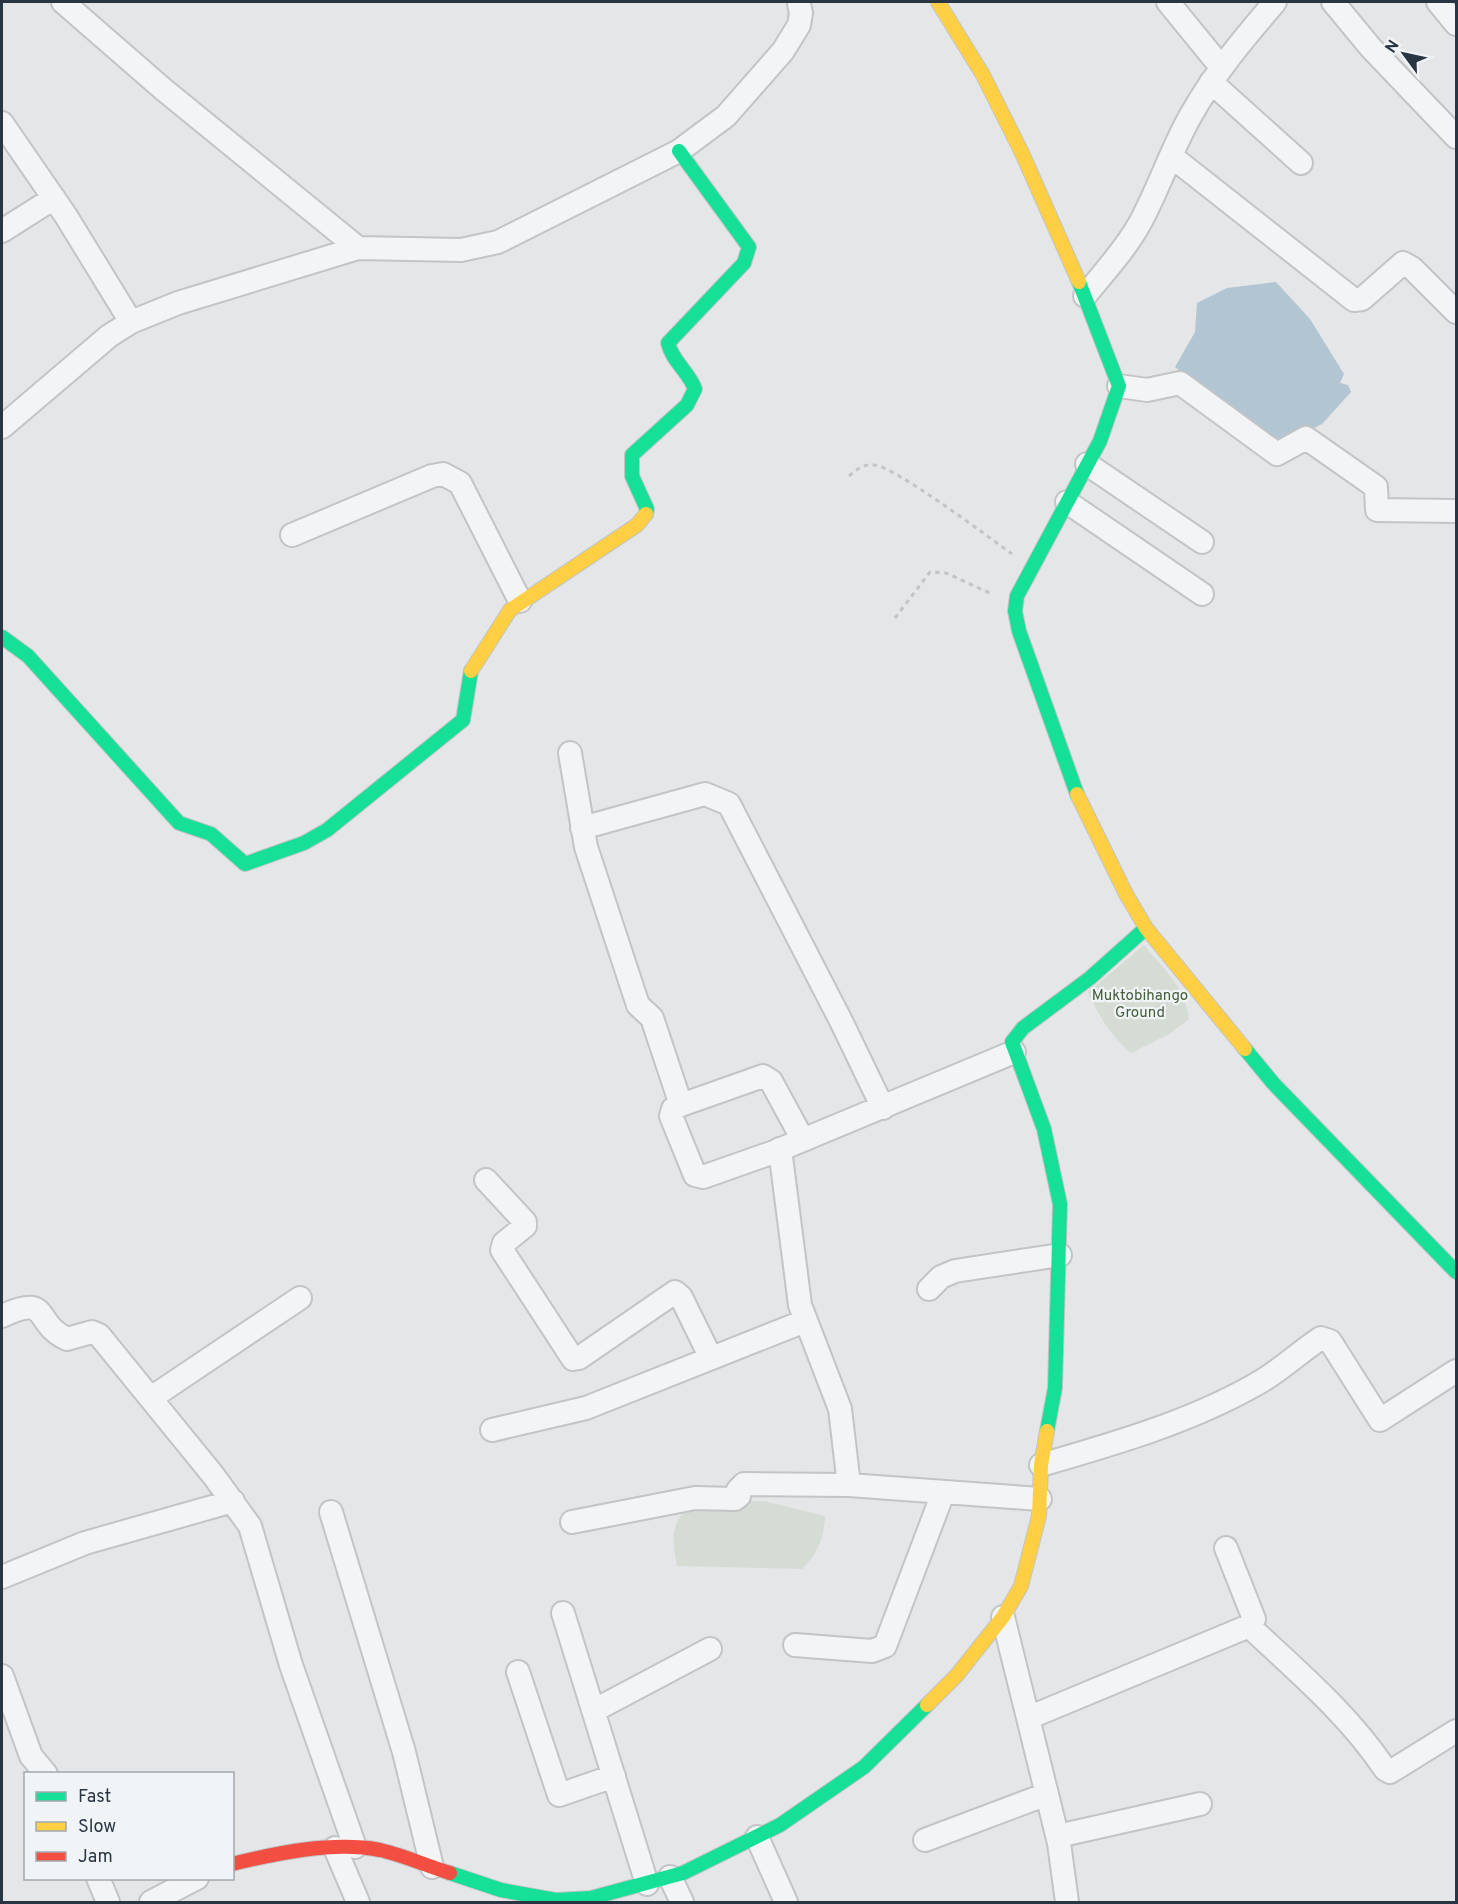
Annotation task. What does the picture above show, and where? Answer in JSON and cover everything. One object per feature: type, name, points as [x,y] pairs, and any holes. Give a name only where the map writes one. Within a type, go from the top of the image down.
[{"type":"street","points":[[63,2],[163,89],[358,248]]},
{"type":"street","points":[[2,427],[109,336],[131,322],[178,303],[358,248],[461,250],[498,242],[679,151],[726,116],[783,51],[799,25],[801,13],[798,2]]},
{"type":"street","points":[[938,2],[983,75],[1022,153],[1085,296],[1119,386],[1101,441],[1031,568],[1015,604],[1019,631],[1075,790],[1126,894],[1146,928],[1273,1083],[1456,1272]]},
{"type":"street","points":[[1168,2],[1216,75],[1301,163]]},
{"type":"street","points":[[1085,296],[1120,253],[1139,223],[1189,118],[1216,75],[1275,2]]},
{"type":"street","points":[[1333,2],[1371,48],[1456,137]]},
{"type":"street","points":[[1438,2],[1456,24]]},
{"type":"street","points":[[2,123],[54,198],[131,322]]},
{"type":"street","points":[[2,637],[28,656],[179,823],[211,834],[245,864],[304,843],[327,830],[455,729],[463,720],[471,671],[501,622],[520,602],[637,525],[645,516],[647,509],[630,475],[628,466],[632,455],[687,405],[695,389],[693,381],[669,351],[668,343],[748,255],[749,247],[745,238],[679,151]]},
{"type":"street","points":[[1171,156],[1354,300],[1362,299],[1403,263],[1412,268],[1456,312]]},
{"type":"street","points":[[2,231],[54,198]]},
{"type":"street","points":[[1119,386],[1147,390],[1180,383],[1277,454],[1306,438],[1377,488],[1377,510],[1456,511]]},
{"type":"street","points":[[1087,464],[1202,542]]},
{"type":"street","points":[[292,534],[432,476],[443,474],[460,483],[520,602]]},
{"type":"street","points":[[1067,501],[1202,594]]},
{"type":"street","points":[[570,753],[589,858],[638,1005],[652,1018],[681,1106]]},
{"type":"street","points":[[582,828],[705,794],[729,804],[841,1021],[883,1108]]},
{"type":"street","points":[[234,1864],[345,1848],[380,1850],[501,1890],[556,1900],[591,1898],[647,1884],[670,1877],[780,1825],[864,1767],[957,1675],[1003,1617],[1021,1586],[1039,1516],[1041,1465],[1054,1388],[1060,1204],[1044,1129],[1014,1053],[1012,1042],[1023,1028],[1090,978],[1146,928]]},
{"type":"street","points":[[803,1140],[771,1081],[764,1076],[673,1109],[671,1116],[692,1171],[699,1177],[803,1140],[1014,1053]]},
{"type":"street","points":[[780,1149],[797,1293],[805,1321],[840,1409],[849,1485]]},
{"type":"street","points":[[486,1180],[525,1222],[525,1226],[504,1243],[502,1250],[573,1359],[579,1358],[675,1292],[681,1297],[711,1358]]},
{"type":"street","points":[[929,1289],[942,1277],[955,1271],[1060,1255]]},
{"type":"street","points":[[151,1398],[300,1298]]},
{"type":"street","points":[[2,1316],[25,1306],[34,1308],[67,1339],[92,1332],[99,1335],[233,1501],[250,1526],[345,1848],[358,1902]]},
{"type":"street","points":[[492,1430],[556,1417],[586,1408],[805,1321]]},
{"type":"street","points":[[1041,1465],[1108,1445],[1207,1409],[1254,1386],[1321,1338],[1330,1341],[1380,1420],[1456,1371]]},
{"type":"street","points":[[572,1522],[695,1498],[735,1499],[739,1496],[738,1490],[744,1484],[849,1485],[1040,1499]]},
{"type":"street","points":[[795,1645],[872,1651],[879,1651],[885,1646],[943,1492]]},
{"type":"street","points":[[2,1576],[85,1543],[233,1501]]},
{"type":"street","points":[[331,1512],[401,1742],[432,1867]]},
{"type":"street","points":[[1028,1719],[1249,1626],[1254,1619],[1226,1548]]},
{"type":"street","points":[[563,1613],[595,1710],[647,1884]]},
{"type":"street","points":[[1003,1617],[1058,1836],[1066,1902]]},
{"type":"street","points":[[1249,1626],[1346,1718],[1390,1772],[1456,1731]]},
{"type":"street","points":[[595,1710],[710,1649]]},
{"type":"street","points":[[518,1672],[559,1795],[614,1776]]},
{"type":"street","points":[[2,1676],[31,1756],[45,1772]]},
{"type":"street","points":[[925,1840],[1047,1794]]},
{"type":"street","points":[[1058,1836],[1200,1804]]},
{"type":"street","points":[[757,1837],[786,1902]]},
{"type":"street","points":[[670,1877],[682,1902]]},
{"type":"street","points":[[99,1880],[108,1902]]},
{"type":"street","points":[[151,1902],[193,1880]]},
{"type":"path","points":[[849,476],[860,467],[881,466],[959,516],[1031,568]]},
{"type":"path","points":[[895,618],[930,572],[946,573],[1015,604]]},
{"type":"green space","name":"Muktobihango Ground","points":[[1144,945],[1178,988],[1189,1019],[1169,1034],[1131,1053],[1106,1026],[1088,992]]},
{"type":"green space","points":[[764,1501],[825,1516],[819,1545],[802,1569],[677,1566],[674,1531],[680,1517],[692,1502]]},
{"type":"water","points":[[1276,282],[1310,319],[1344,374],[1340,383],[1348,385],[1351,392],[1322,424],[1283,444],[1255,431],[1175,367],[1195,332],[1197,303],[1227,288]]},
{"type":"traffic: fast","points":[[646,514],[647,509],[632,476],[632,455],[687,405],[695,389],[668,343],[744,263],[749,247],[679,151]]},
{"type":"traffic: fast","points":[[1077,794],[1019,631],[1015,611],[1017,596],[1100,441],[1119,386],[1079,282]]},
{"type":"traffic: fast","points":[[2,637],[28,656],[179,823],[211,834],[245,864],[304,843],[327,830],[463,720],[471,671]]},
{"type":"traffic: fast","points":[[1047,1431],[1055,1388],[1060,1204],[1044,1129],[1012,1042],[1023,1028],[1090,978],[1146,928]]},
{"type":"traffic: fast","points":[[1245,1049],[1273,1083],[1456,1272]]},
{"type":"traffic: fast","points":[[450,1873],[501,1890],[556,1900],[591,1898],[683,1873],[780,1825],[864,1767],[927,1705]]},
{"type":"traffic: slow","points":[[938,2],[983,75],[1022,153],[1079,282]]},
{"type":"traffic: slow","points":[[471,671],[510,610],[637,525],[646,514]]},
{"type":"traffic: slow","points":[[1077,794],[1126,894],[1146,928],[1245,1049]]},
{"type":"traffic: slow","points":[[927,1705],[957,1675],[1003,1617],[1021,1586],[1039,1516],[1041,1465],[1047,1431]]},
{"type":"traffic: jam","points":[[234,1864],[305,1850],[343,1847],[389,1852],[450,1873]]}]
